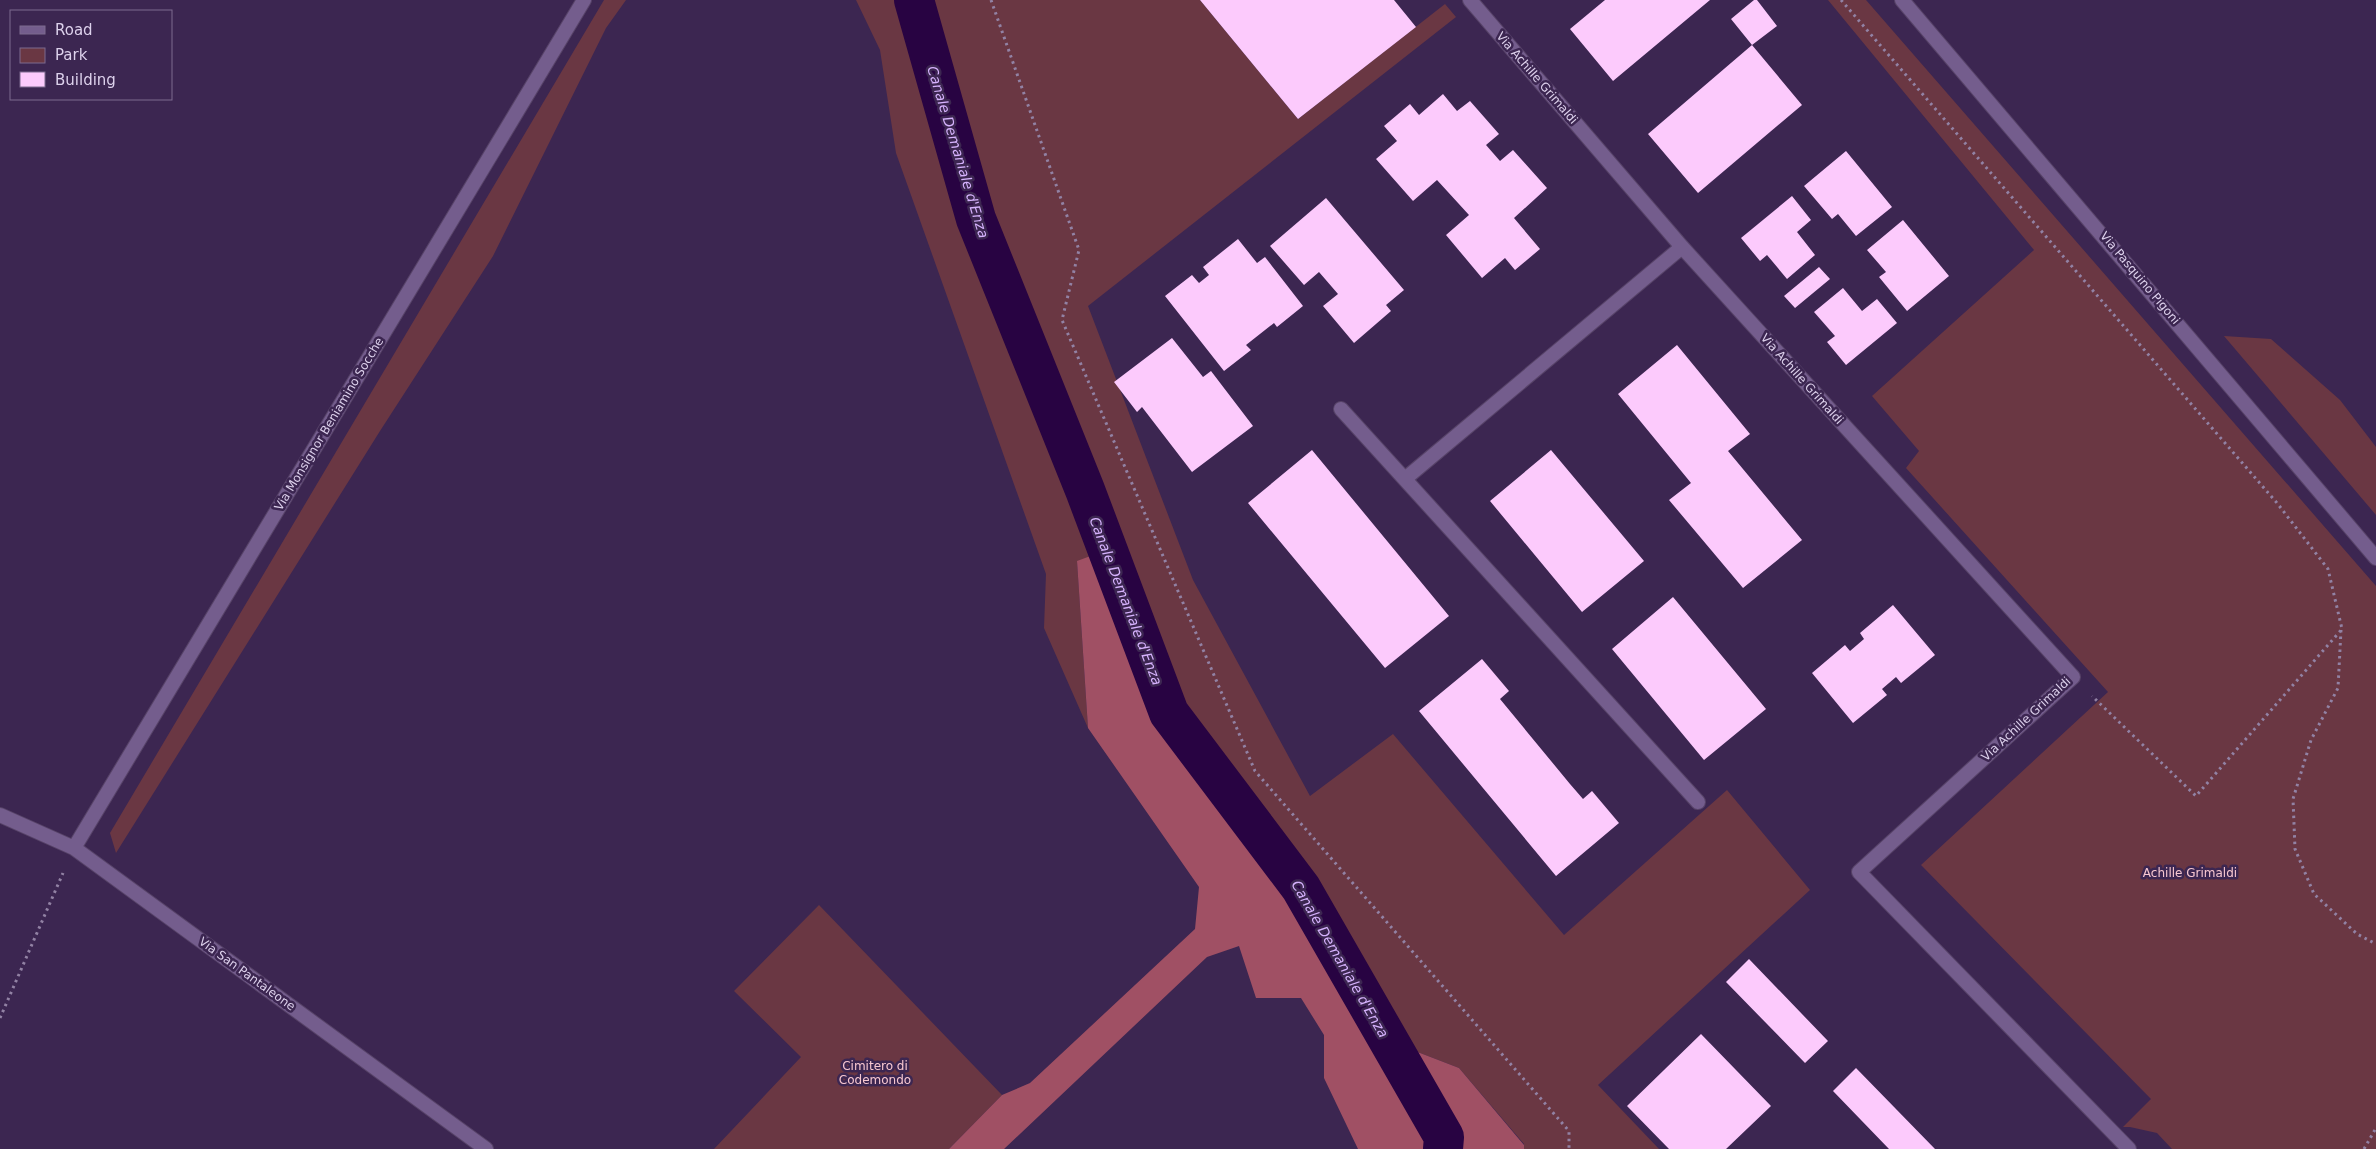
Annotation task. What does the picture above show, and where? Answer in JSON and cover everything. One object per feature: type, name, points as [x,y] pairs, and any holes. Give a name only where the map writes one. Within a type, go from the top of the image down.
[{"type":"street","name":"Via Monsignor Beniamino Socche","points":[[74,848],[584,0]]},
{"type":"street","name":"Via Achille Grimaldi","points":[[1470,0],[1682,247],[2073,677],[1859,872],[2129,1149]]},
{"type":"street","name":"Via Pasquino Pigoni","points":[[1902,0],[2376,558]]},
{"type":"street","points":[[1406,478],[1682,247]]},
{"type":"street","points":[[1340,409],[1406,478],[1698,802]]},
{"type":"street","name":"Via San Pantaleone","points":[[0,815],[74,848],[486,1149]]},
{"type":"path","points":[[991,0],[1078,250],[1062,320],[1255,771],[1569,1132],[1569,1149]]},
{"type":"path","points":[[1841,0],[2276,503],[2328,569],[2342,629],[2338,688],[2311,740],[2293,799],[2295,849],[2314,894],[2358,934],[2376,944]]},
{"type":"path","points":[[2073,677],[2196,796],[2342,629]]},
{"type":"path","points":[[0,1018],[74,848]]},
{"type":"path","points":[[2364,1149],[2376,1128]]},
{"type":"green space","points":[[604,0],[626,0],[606,28],[493,256],[380,431],[116,853],[110,833]]},
{"type":"green space","points":[[856,0],[1200,0],[1298,119],[1445,4],[1456,17],[1088,306],[1193,580],[1310,796],[1393,734],[1564,935],[1727,790],[1810,890],[1598,1085],[1659,1149],[1524,1149],[1524,1144],[1459,1068],[1402,1046],[1311,881],[1242,794],[1193,747],[1077,561],[1088,728],[1044,628],[1046,574],[896,153],[880,50]]},
{"type":"green space","name":"Achille Grimaldi","points":[[1828,0],[1866,0],[2376,586],[2376,1149],[2172,1149],[2157,1133],[2123,1127],[2151,1099],[1921,865],[2108,692],[1906,468],[1919,451],[1872,396],[2034,250]]},
{"type":"green space","points":[[2224,336],[2271,339],[2340,400],[2376,447],[2376,515]]},
{"type":"green space","name":"Cimitero di Codemondo","points":[[819,905],[1002,1095],[949,1149],[714,1149],[801,1057],[734,991]]},
{"type":"shaded area","points":[[1115,547],[1200,754],[1242,794],[1311,881],[1402,1046],[1459,1068],[1524,1145],[1524,1149],[1358,1149],[1324,1078],[1324,1035],[1301,998],[1256,998],[1239,946],[1207,957],[1004,1149],[949,1149],[1002,1095],[1030,1083],[1195,929],[1199,887],[1088,728],[1077,561]]},
{"type":"building","points":[[1200,0],[1394,0],[1416,27],[1298,119]]},
{"type":"building","points":[[1605,0],[1710,0],[1613,81],[1570,29]]},
{"type":"building","points":[[1754,0],[1757,0],[1777,26],[1752,45],[1731,19]]},
{"type":"building","points":[[1752,45],[1802,105],[1698,193],[1648,134]]},
{"type":"building","points":[[1443,94],[1457,111],[1470,101],[1499,134],[1486,145],[1500,161],[1513,150],[1547,188],[1514,218],[1540,249],[1515,270],[1505,258],[1482,278],[1446,235],[1469,215],[1437,180],[1413,201],[1376,159],[1397,141],[1384,126],[1410,104],[1419,115]]},
{"type":"building","points":[[1846,151],[1892,207],[1856,236],[1838,214],[1832,219],[1804,186]]},
{"type":"building","points":[[1792,196],[1811,220],[1797,232],[1815,255],[1787,279],[1767,255],[1760,261],[1741,238]]},
{"type":"building","points":[[1326,198],[1404,290],[1386,305],[1391,311],[1354,343],[1323,306],[1338,294],[1319,272],[1304,285],[1270,246]]},
{"type":"building","points":[[1903,220],[1949,276],[1907,311],[1879,277],[1886,272],[1867,250]]},
{"type":"building","points":[[1238,239],[1257,263],[1265,257],[1303,306],[1277,327],[1274,323],[1246,345],[1251,350],[1224,371],[1165,296],[1192,275],[1199,283],[1209,275],[1203,267]]},
{"type":"building","points":[[1819,267],[1830,279],[1795,308],[1784,296]]},
{"type":"building","points":[[1843,288],[1862,311],[1877,299],[1897,323],[1846,365],[1827,342],[1835,336],[1814,312]]},
{"type":"building","points":[[1172,338],[1203,377],[1211,371],[1253,426],[1192,472],[1142,407],[1137,412],[1114,382]]},
{"type":"building","points":[[1677,345],[1750,434],[1728,451],[1802,540],[1743,588],[1669,500],[1691,483],[1618,394]]},
{"type":"building","points":[[1312,450],[1449,616],[1385,668],[1248,503]]},
{"type":"building","points":[[1551,450],[1644,561],[1582,612],[1490,501]]},
{"type":"building","points":[[1673,597],[1766,709],[1704,760],[1612,649]]},
{"type":"building","points":[[1893,605],[1935,655],[1901,683],[1896,677],[1882,689],[1887,695],[1853,723],[1812,673],[1845,645],[1850,651],[1864,639],[1860,633]]},
{"type":"building","points":[[1482,659],[1509,691],[1500,699],[1570,784],[1583,799],[1592,791],[1619,823],[1556,876],[1419,711]]},
{"type":"building","points":[[1749,959],[1828,1041],[1805,1063],[1726,982]]},
{"type":"building","points":[[1701,1034],[1771,1106],[1726,1149],[1669,1149],[1627,1106]]},
{"type":"building","points":[[1856,1068],[1935,1149],[1889,1149],[1833,1091]]},
{"type":"waterway","name":"Canale Demaniale d'Enza","points":[[914,0],[976,219],[1085,490],[1169,713],[1301,888],[1444,1137],[1443,1149]]}]
